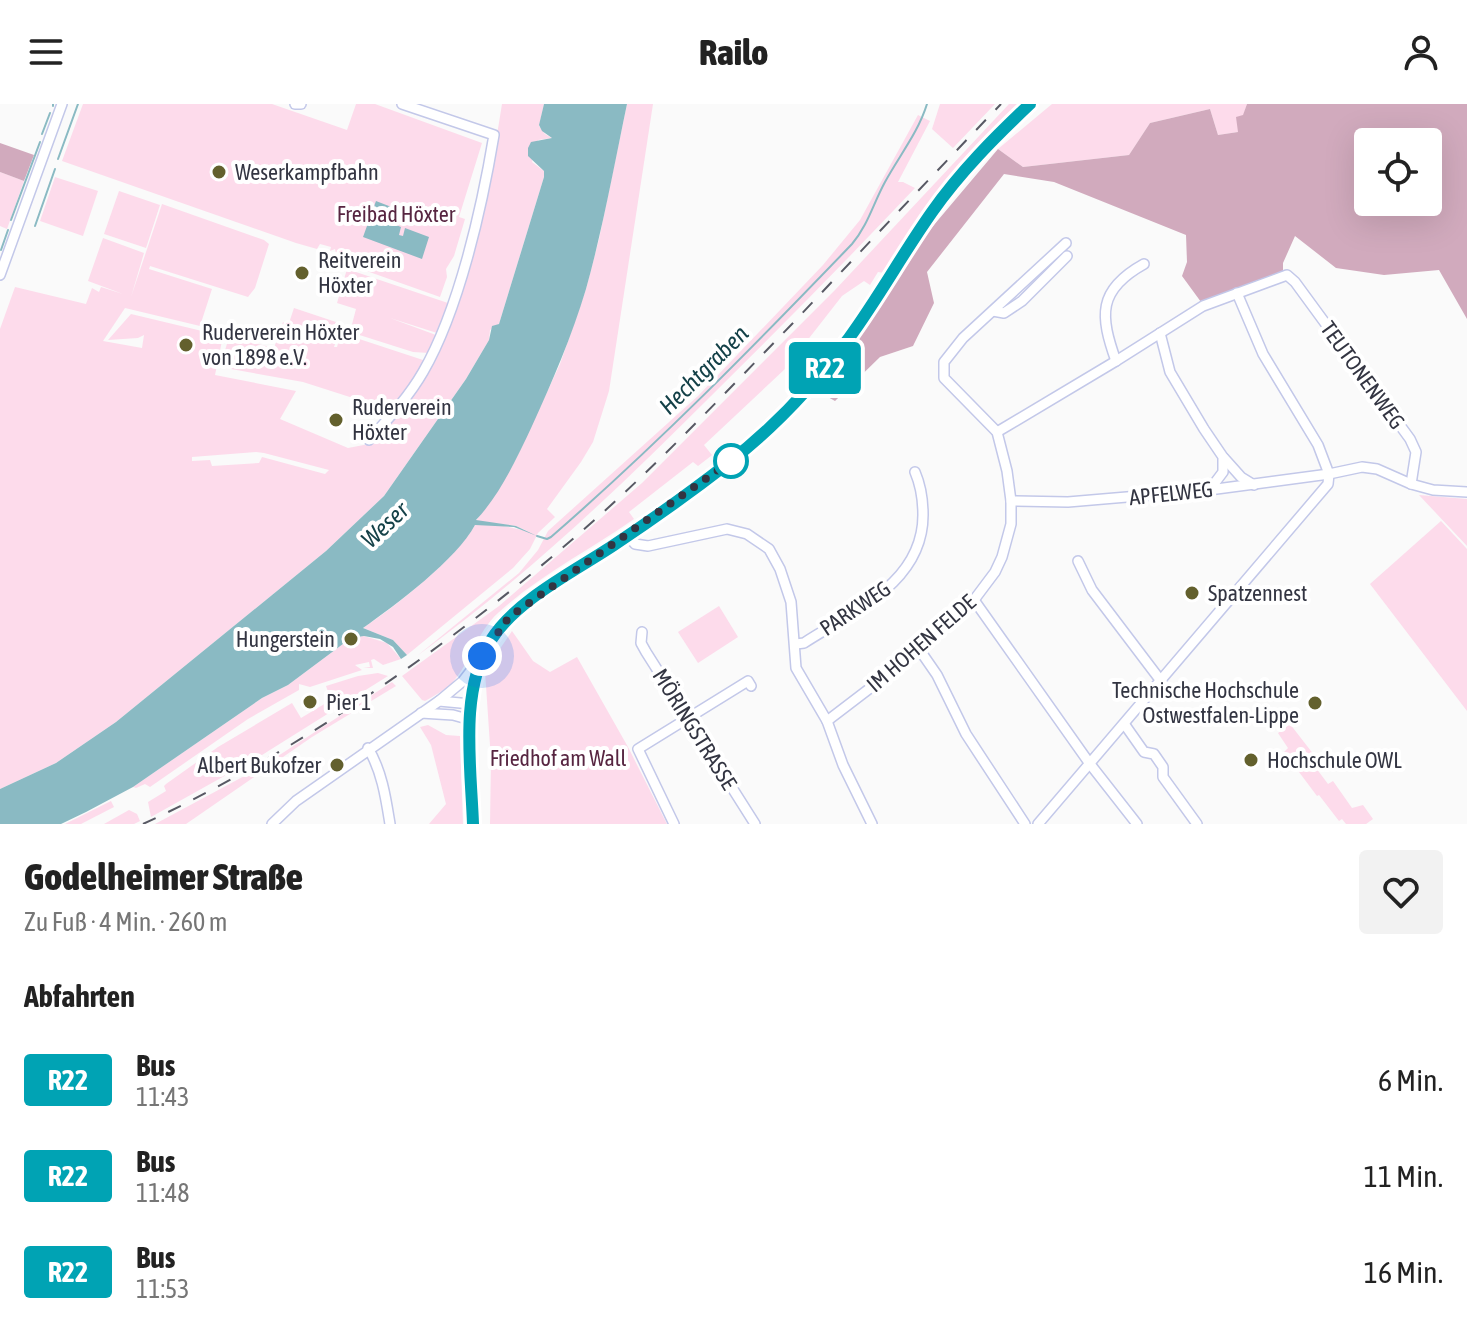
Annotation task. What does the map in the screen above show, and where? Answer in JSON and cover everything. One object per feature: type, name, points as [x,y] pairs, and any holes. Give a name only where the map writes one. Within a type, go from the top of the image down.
[{"type":"main road","points":[[473,824],[471,704],[474,677],[482,656],[509,617],[729,463],[796,403],[849,338],[934,209],[972,163],[1030,104]]},
{"type":"street","points":[[0,275],[62,104]]},
{"type":"street","points":[[369,440],[411,392],[440,335],[484,196],[494,135],[402,104]]},
{"type":"street","points":[[1038,824],[1328,484],[1329,474],[1318,445],[1263,354],[1237,293],[1203,306],[997,432],[944,378],[944,362],[963,338],[1066,243]]},
{"type":"street","points":[[993,311],[1004,313],[1022,301],[1067,256]]},
{"type":"street","points":[[1116,361],[1107,335],[1104,317],[1106,301],[1118,282],[1144,264]]},
{"type":"street","name":"TEUTONENWEG","points":[[1237,293],[1287,275],[1295,282],[1410,439],[1416,452],[1411,484]]},
{"type":"street","points":[[1160,333],[1170,372],[1204,429],[1223,457],[1241,477],[1254,485]]},
{"type":"street","name":"IM HOHEN FELDE","points":[[827,721],[919,649],[974,600],[995,572],[1011,524],[1011,501],[997,432]]},
{"type":"street","points":[[1209,490],[1220,478],[1223,457]]},
{"type":"street","name":"APFELWEG","points":[[1011,501],[1068,502],[1209,490],[1362,467],[1377,469],[1433,490],[1467,492]]},
{"type":"street","name":"PARKWEG","points":[[796,644],[804,643],[889,588],[911,562],[922,534],[923,505],[920,482],[915,472]]},
{"type":"street","points":[[628,536],[635,544],[648,546],[727,529],[747,534],[769,549],[780,569],[791,602],[796,668],[827,721],[843,765],[872,824]]},
{"type":"street","points":[[1078,561],[1092,590],[1161,681]]},
{"type":"street","points":[[974,600],[1090,764],[1137,824]]},
{"type":"street","name":"MÖRINGSTRASSE","points":[[642,632],[641,643],[755,824]]},
{"type":"street","points":[[919,649],[937,675],[966,734],[1025,824]]},
{"type":"street","points":[[272,824],[296,801],[439,701],[463,681],[482,656]]},
{"type":"street","points":[[674,824],[638,749],[748,681],[751,686]]},
{"type":"street","points":[[439,701],[471,704]]},
{"type":"street","points":[[421,713],[453,715],[471,720]]},
{"type":"street","points":[[1125,725],[1144,752],[1154,754],[1163,767],[1163,777],[1197,824]]},
{"type":"street","points":[[368,748],[386,799],[390,824]]},
{"type":"green space","name":"Freibad Höxter","points":[[83,104],[272,104],[347,130],[356,104],[375,104],[482,143],[459,217],[465,219],[454,256],[446,269],[447,277],[440,297],[344,263],[345,258],[336,254],[335,249],[330,251],[331,247],[320,244],[317,249],[296,243],[62,161]]},
{"type":"green space","points":[[502,104],[544,104],[539,126],[552,138],[538,140],[532,162],[544,171],[544,177],[499,324],[490,330],[489,340],[466,379],[384,496],[326,551],[116,722],[56,763],[0,789],[0,329],[15,287],[86,304],[92,288],[99,292],[101,287],[123,294],[88,281],[103,238],[144,253],[131,297],[162,204],[264,240],[269,244],[255,288],[248,297],[150,266],[149,269],[212,289],[200,326],[125,308],[103,341],[142,348],[144,335],[108,340],[131,314],[223,336],[215,375],[296,391],[280,419],[348,448],[369,444],[412,393],[455,305],[487,196]],"holes":[[[264,453],[329,470],[325,474],[262,457],[259,463],[212,466],[210,460],[192,461],[192,457]]]},
{"type":"green space","points":[[627,104],[653,104],[609,391],[593,442],[547,509],[555,517],[538,533],[530,549],[513,568],[407,655],[393,640],[363,628],[440,567],[475,525],[499,525],[527,531],[516,526],[476,521],[515,461],[560,364],[586,289],[599,239]]},
{"type":"green space","points":[[940,104],[995,104],[953,148],[932,129]]},
{"type":"green space","points":[[1009,104],[1021,104],[928,206],[884,273],[878,272],[870,285],[864,281],[842,296],[785,369],[704,445],[712,455],[698,466],[693,462],[629,512],[634,519],[547,575],[498,613],[451,684],[422,700],[402,676],[499,606],[642,483],[835,290]]},
{"type":"green space","points":[[1052,104],[1247,104],[1238,132],[1218,135],[1210,109],[1150,123],[1129,155],[1023,167],[998,149]]},
{"type":"green space","points":[[918,115],[930,121],[898,182],[915,188],[760,347],[603,501],[494,597],[417,656],[519,573],[538,550],[548,531],[698,396],[823,265],[860,220]]},
{"type":"green space","points":[[0,172],[24,181],[7,229],[0,226]]},
{"type":"green space","points":[[55,177],[98,191],[83,236],[40,221]]},
{"type":"green space","points":[[119,191],[160,205],[146,248],[104,234]]},
{"type":"green space","points":[[347,269],[448,303],[437,333],[390,318],[436,335],[429,353],[413,352],[350,332],[356,309],[337,303]]},
{"type":"green space","points":[[294,308],[342,324],[334,347],[337,347],[341,333],[426,361],[390,413],[381,407],[303,382],[220,367],[229,337],[274,348],[283,322],[289,323]]},
{"type":"green space","points":[[1419,495],[1467,499],[1467,546]]},
{"type":"green space","points":[[1441,521],[1467,549],[1467,711],[1370,584]]},
{"type":"green space","points":[[719,606],[738,637],[698,663],[678,632]]},
{"type":"green space","name":"Friedhof am Wall","points":[[512,631],[533,661],[550,672],[577,657],[667,824],[490,824],[491,760],[485,671]]},
{"type":"green space","points":[[364,636],[387,643],[401,659],[383,665],[374,659],[371,660],[373,668],[363,668],[370,667],[369,662],[355,665],[362,670],[310,687],[299,684],[299,690],[248,719],[150,787],[145,784],[133,787],[262,698],[288,685],[351,638]]},
{"type":"green space","points":[[378,673],[388,676],[262,755],[151,817],[148,802],[166,791],[166,784],[218,747],[292,703],[301,718],[331,700],[326,686]]},
{"type":"green space","points":[[392,682],[396,686],[312,737],[186,824],[155,824],[261,767]]},
{"type":"green space","points":[[1290,724],[1321,764],[1316,768],[1328,784],[1333,781],[1352,808],[1363,805],[1373,819],[1366,824],[1346,824],[1342,819],[1339,821],[1317,796],[1284,752],[1288,748],[1278,733]]},
{"type":"green space","points":[[428,725],[446,735],[460,736],[463,824],[429,824],[446,804],[431,745],[420,727]]},
{"type":"green space","points":[[111,801],[114,807],[81,824],[65,824]]},
{"type":"green space","points":[[129,810],[137,814],[140,821],[134,824],[104,824]]},
{"type":"shaded area","points":[[1247,104],[1467,104],[1467,319],[1439,270],[1384,275],[1336,268],[1295,236],[1283,263],[1283,271],[1201,302],[1182,276],[1187,262],[1186,235],[1054,182],[1004,174],[927,272],[934,303],[913,346],[880,357],[835,401],[819,392],[928,232],[998,149],[1023,167],[1129,155],[1150,123],[1210,109],[1218,135],[1238,132],[1236,117],[1243,115]]},
{"type":"shaded area","points":[[0,143],[34,155],[24,181],[0,172]]},
{"type":"water","name":"Weser","points":[[544,104],[627,104],[598,243],[574,324],[547,393],[514,463],[493,499],[476,520],[516,526],[537,536],[514,527],[475,525],[440,566],[363,628],[393,640],[407,655],[401,659],[393,647],[380,639],[364,636],[351,638],[288,685],[262,698],[133,787],[86,812],[61,824],[0,824],[0,789],[56,763],[116,722],[326,551],[384,496],[466,379],[489,340],[492,326],[499,324],[544,177],[544,171],[528,156],[528,148],[531,142],[552,138],[539,125]]},
{"type":"water","points":[[376,201],[394,208],[389,222],[401,227],[399,235],[403,236],[405,228],[429,237],[422,259],[363,237]]},
{"type":"waterway","points":[[58,159],[78,104]]},
{"type":"waterway","name":"Hechtgraben","points":[[537,536],[551,537],[629,467],[852,244],[927,104]]},
{"type":"waterway","points":[[42,134],[50,113]]},
{"type":"waterway","points":[[11,220],[40,142]]},
{"type":"waterway","points":[[35,226],[55,169]]},
{"type":"waterway","points":[[1,250],[8,230]]},
{"type":"railway","points":[[143,824],[203,794],[323,725],[439,645],[548,560],[624,493],[697,422],[1001,104]]},
{"type":"bus line","name":"R22","points":[[473,824],[471,695],[482,656],[498,629],[535,597],[628,536],[729,463],[796,403],[849,338],[934,209],[972,163],[1030,104]]},
{"type":"place","name":"Weserkampfbahn","points":[[219,172]]},
{"type":"place","name":"Reitverein Höxter","points":[[302,273]]},
{"type":"place","name":"Ruderverein Höxter von 1898 e.V.","points":[[186,345]]},
{"type":"place","name":"Ruderverein Höxter","points":[[336,420]]},
{"type":"place","name":"Spatzennest","points":[[1192,593]]},
{"type":"place","name":"Hungerstein","points":[[351,639]]},
{"type":"place","name":"Pier 1","points":[[310,702]]},
{"type":"place","name":"Technische Hochschule Ostwestfalen-Lippe","points":[[1315,703]]},
{"type":"place","name":"Hochschule OWL","points":[[1251,760]]},
{"type":"place","name":"Albert Bukofzer","points":[[337,765]]},
{"type":"route","points":[[482,656],[509,617],[731,461]]}]
